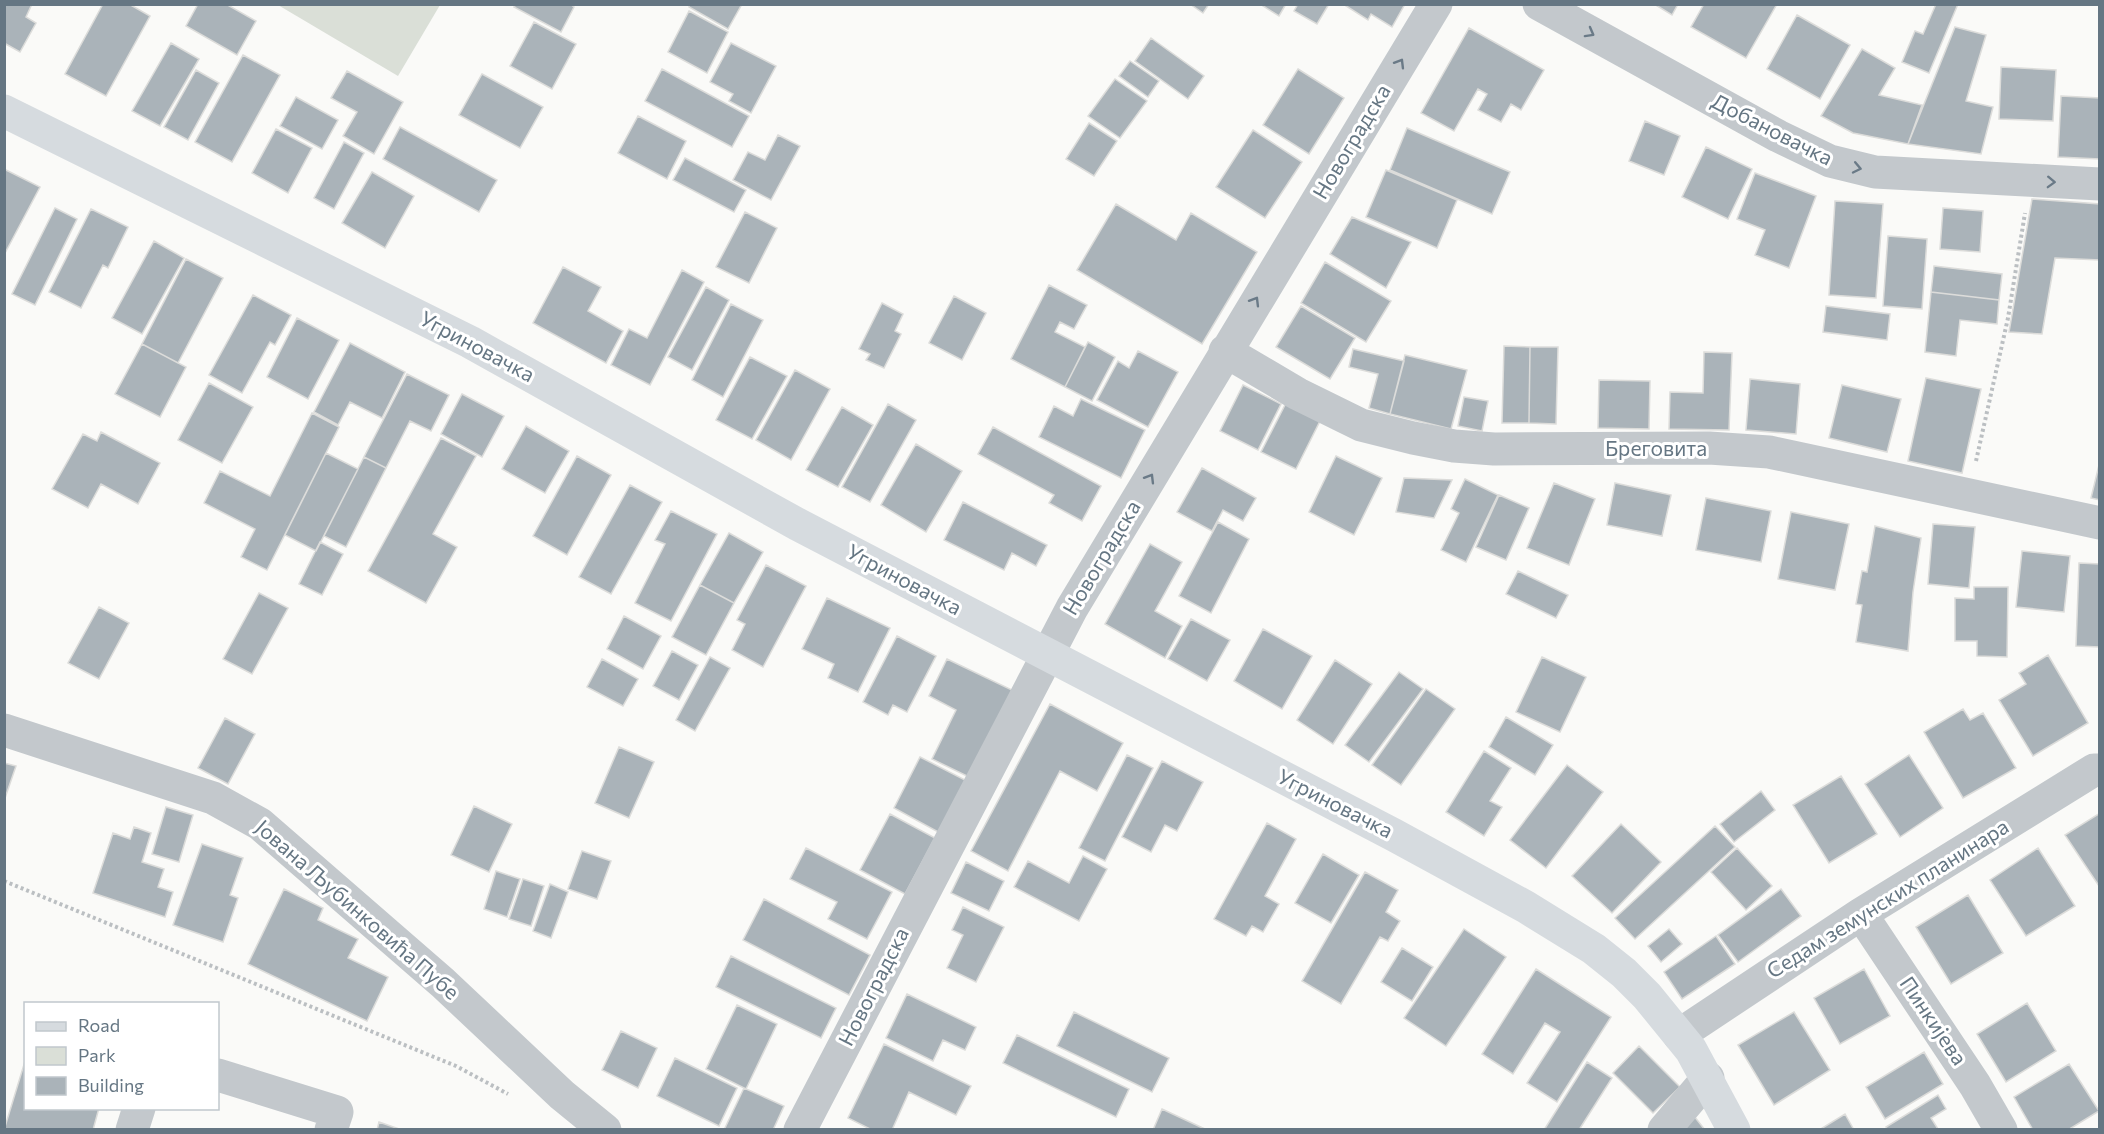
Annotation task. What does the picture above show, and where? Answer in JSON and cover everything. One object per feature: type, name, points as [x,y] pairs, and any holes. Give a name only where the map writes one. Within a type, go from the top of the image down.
[{"type":"main road","name":"Угриновачка","points":[[4,111],[471,342],[796,524],[1394,835],[1526,907],[1594,949],[1624,973],[1679,1035],[1708,1078],[1734,1130]]},
{"type":"street","name":"Новоградска","points":[[800,1130],[1046,655],[1225,351],[1436,4]]},
{"type":"street","name":"Добановачка","points":[[1539,4],[1778,136],[1830,161],[1875,172],[2100,184]]},
{"type":"street","name":"Бреговита","points":[[1225,351],[1298,394],[1361,425],[1413,438],[1494,449],[1709,448],[1769,452],[2100,524]]},
{"type":"street","name":"Јована Љубинковића Пубе","points":[[4,730],[213,798],[260,824],[314,868],[443,983],[562,1095],[605,1130]]},
{"type":"street","name":"Седам земунских планинара","points":[[1679,1035],[1861,914],[2094,770],[2100,770]]},
{"type":"street","name":"Пинкијева","points":[[1861,914],[1975,1085],[2001,1130]]},
{"type":"street","points":[[219,1075],[337,1112],[331,1130]]},
{"type":"street","points":[[1664,1130],[1708,1078]]},
{"type":"street","points":[[132,1130],[138,1110]]},
{"type":"path","points":[[1969,494],[2008,318],[2030,181]]},
{"type":"path","points":[[4,880],[456,1066],[517,1098]]},
{"type":"green space","points":[[278,5],[440,5],[398,76]]},
{"type":"building","points":[[4,4],[32,4],[26,17],[36,23],[20,52],[4,43]]},
{"type":"building","points":[[103,4],[129,4],[150,16],[106,96],[65,74]]},
{"type":"building","points":[[198,4],[226,4],[256,21],[237,55],[186,26]]},
{"type":"building","points":[[516,4],[570,4],[574,7],[561,32],[514,7]]},
{"type":"building","points":[[690,4],[742,4],[728,29],[689,7]]},
{"type":"building","points":[[1190,4],[1209,4],[1203,13]]},
{"type":"building","points":[[1260,4],[1286,4],[1279,16]]},
{"type":"building","points":[[1298,4],[1329,4],[1317,24],[1294,11]]},
{"type":"building","points":[[1343,4],[1405,4],[1392,27],[1371,14],[1368,20]]},
{"type":"building","points":[[1654,4],[1678,4],[1672,15]]},
{"type":"building","points":[[1704,4],[1777,4],[1746,58],[1691,27]]},
{"type":"building","points":[[1936,4],[1958,4],[1929,73],[1902,62],[1915,31],[1923,34]]},
{"type":"building","points":[[689,11],[728,32],[707,73],[668,52]]},
{"type":"building","points":[[1797,15],[1850,45],[1820,99],[1767,69]]},
{"type":"building","points":[[534,22],[576,44],[552,89],[510,66]]},
{"type":"building","points":[[1955,27],[1986,35],[1966,101],[1993,107],[1981,154],[1908,144]]},
{"type":"building","points":[[1469,28],[1544,70],[1521,110],[1511,104],[1501,122],[1478,110],[1487,94],[1478,89],[1454,131],[1421,113]]},
{"type":"building","points":[[1151,38],[1204,76],[1188,99],[1135,61]]},
{"type":"building","points":[[171,43],[199,59],[160,126],[132,111]]},
{"type":"building","points":[[731,43],[776,66],[751,113],[729,101],[733,94],[710,82]]},
{"type":"building","points":[[1862,49],[1895,68],[1879,95],[1922,105],[1908,144],[1853,133],[1821,116]]},
{"type":"building","points":[[243,55],[280,75],[232,162],[195,142]]},
{"type":"building","points":[[1130,61],[1159,81],[1148,97],[1119,76]]},
{"type":"building","points":[[2001,67],[2056,70],[2053,121],[1999,119]]},
{"type":"building","points":[[662,69],[749,116],[732,147],[645,101]]},
{"type":"building","points":[[1298,69],[1344,98],[1309,154],[1263,125]]},
{"type":"building","points":[[196,70],[219,83],[188,140],[164,127]]},
{"type":"building","points":[[347,71],[403,102],[374,154],[343,136],[357,112],[331,98]]},
{"type":"building","points":[[482,74],[543,107],[520,148],[459,115]]},
{"type":"building","points":[[1115,79],[1147,101],[1120,138],[1088,116]]},
{"type":"building","points":[[2061,96],[2100,98],[2100,159],[2058,157]]},
{"type":"building","points":[[296,97],[338,120],[322,149],[280,126]]},
{"type":"building","points":[[638,116],[686,141],[667,179],[618,153]]},
{"type":"building","points":[[1645,121],[1680,136],[1664,175],[1629,161]]},
{"type":"building","points":[[1089,123],[1117,141],[1094,176],[1066,159]]},
{"type":"building","points":[[400,127],[497,180],[479,212],[383,159]]},
{"type":"building","points":[[1407,128],[1510,172],[1492,214],[1390,170]]},
{"type":"building","points":[[276,129],[312,148],[288,193],[252,173]]},
{"type":"building","points":[[1253,130],[1302,162],[1265,218],[1216,187]]},
{"type":"building","points":[[778,135],[800,146],[771,200],[733,180],[748,152],[765,160]]},
{"type":"building","points":[[344,142],[364,153],[334,209],[314,198]]},
{"type":"building","points":[[1706,147],[1752,169],[1728,219],[1682,197]]},
{"type":"building","points":[[685,158],[746,190],[734,212],[673,180]]},
{"type":"building","points":[[4,169],[40,187],[4,255]]},
{"type":"building","points":[[1386,170],[1457,200],[1437,248],[1366,217]]},
{"type":"building","points":[[372,172],[414,196],[385,248],[342,223]]},
{"type":"building","points":[[1755,173],[1816,196],[1789,268],[1755,255],[1765,230],[1737,219]]},
{"type":"building","points":[[2032,199],[2100,204],[2100,260],[2055,258],[2042,334],[2009,332]]},
{"type":"building","points":[[1835,201],[1883,204],[1876,298],[1829,295]]},
{"type":"building","points":[[1116,204],[1176,240],[1191,213],[1257,252],[1202,344],[1077,270]]},
{"type":"building","points":[[55,208],[77,219],[35,305],[12,294]]},
{"type":"building","points":[[1943,208],[1983,211],[1980,252],[1940,249]]},
{"type":"building","points":[[91,209],[128,227],[108,268],[103,265],[81,308],[49,292]]},
{"type":"building","points":[[745,212],[777,228],[749,283],[716,267]]},
{"type":"building","points":[[1352,217],[1411,242],[1386,288],[1330,254]]},
{"type":"building","points":[[1888,236],[1927,239],[1922,309],[1883,306]]},
{"type":"building","points":[[154,241],[184,258],[142,334],[112,318]]},
{"type":"building","points":[[186,259],[223,278],[178,363],[142,344]]},
{"type":"building","points":[[1325,262],[1391,301],[1366,342],[1301,303]]},
{"type":"building","points":[[1934,266],[2002,274],[1999,300],[1931,292]]},
{"type":"building","points":[[563,267],[601,287],[588,311],[623,331],[606,363],[533,323]]},
{"type":"building","points":[[682,270],[704,282],[650,385],[611,365],[629,329],[647,338]]},
{"type":"building","points":[[1049,285],[1087,305],[1074,329],[1060,322],[1055,332],[1085,347],[1065,387],[1011,359]]},
{"type":"building","points":[[706,287],[729,300],[692,370],[668,357]]},
{"type":"building","points":[[1931,292],[1999,300],[1997,324],[1960,320],[1956,356],[1925,352]]},
{"type":"building","points":[[253,295],[291,315],[275,345],[270,342],[242,393],[209,375]]},
{"type":"building","points":[[954,296],[986,313],[962,360],[929,343]]},
{"type":"building","points":[[882,303],[903,314],[895,331],[901,334],[884,368],[866,360],[870,354],[859,349]]},
{"type":"building","points":[[731,304],[763,320],[723,397],[692,380]]},
{"type":"building","points":[[1301,306],[1355,338],[1330,379],[1276,347]]},
{"type":"building","points":[[1826,306],[1890,314],[1887,340],[1823,332]]},
{"type":"building","points":[[297,318],[339,340],[308,399],[267,377]]},
{"type":"building","points":[[1088,342],[1115,357],[1092,401],[1065,387]]},
{"type":"building","points":[[350,343],[405,372],[382,418],[350,402],[338,425],[314,412]]},
{"type":"building","points":[[142,344],[186,367],[160,417],[115,394]]},
{"type":"building","points":[[1504,346],[1530,347],[1529,423],[1502,423]]},
{"type":"building","points":[[1530,347],[1558,347],[1556,424],[1529,423]]},
{"type":"building","points":[[1353,349],[1404,361],[1390,414],[1369,408],[1378,374],[1349,367]]},
{"type":"building","points":[[1138,351],[1178,372],[1148,427],[1097,400],[1118,361],[1129,368]]},
{"type":"building","points":[[1704,352],[1732,353],[1729,430],[1669,429],[1670,392],[1703,393]]},
{"type":"building","points":[[1405,355],[1467,370],[1451,429],[1390,414]]},
{"type":"building","points":[[750,357],[787,376],[752,439],[716,420]]},
{"type":"building","points":[[795,370],[830,389],[791,460],[756,440]]},
{"type":"building","points":[[407,374],[449,395],[431,431],[410,421],[386,468],[364,457]]},
{"type":"building","points":[[1926,378],[1981,389],[1962,473],[1908,461]]},
{"type":"building","points":[[1750,379],[1800,384],[1796,434],[1746,430]]},
{"type":"building","points":[[1599,380],[1650,381],[1649,429],[1598,428]]},
{"type":"building","points":[[209,383],[253,407],[222,463],[178,440]]},
{"type":"building","points":[[1243,385],[1281,404],[1258,450],[1220,431]]},
{"type":"building","points":[[1842,385],[1901,399],[1887,452],[1829,438]]},
{"type":"building","points":[[462,394],[504,416],[482,457],[441,434]]},
{"type":"building","points":[[1464,397],[1488,401],[1482,431],[1458,426]]},
{"type":"building","points":[[1081,399],[1145,430],[1121,478],[1039,437],[1054,406],[1073,416]]},
{"type":"building","points":[[1286,403],[1320,421],[1296,469],[1261,452]]},
{"type":"building","points":[[888,404],[916,420],[870,502],[842,487]]},
{"type":"building","points":[[842,407],[873,425],[838,487],[806,470]]},
{"type":"building","points":[[312,413],[339,427],[267,570],[241,557],[255,529],[204,503],[220,471],[270,496]]},
{"type":"building","points":[[526,426],[569,451],[545,493],[502,469]]},
{"type":"building","points":[[993,427],[1101,486],[1082,521],[1049,503],[1054,495],[978,454]]},
{"type":"building","points":[[101,432],[160,463],[138,504],[101,484],[88,508],[52,489],[83,434],[97,441]]},
{"type":"building","points":[[441,438],[476,456],[433,534],[457,547],[426,603],[368,571]]},
{"type":"building","points":[[916,444],[962,471],[926,532],[881,505]]},
{"type":"building","points":[[326,453],[358,469],[316,551],[285,535]]},
{"type":"building","points":[[577,456],[611,475],[567,555],[533,536]]},
{"type":"building","points":[[1336,456],[1382,478],[1354,535],[1309,512]]},
{"type":"building","points":[[364,457],[386,468],[346,547],[324,536]]},
{"type":"building","points":[[2100,461],[2100,500],[2091,498]]},
{"type":"building","points":[[1202,468],[1256,498],[1243,521],[1223,510],[1212,531],[1177,512]]},
{"type":"building","points":[[1404,478],[1452,480],[1434,518],[1396,512]]},
{"type":"building","points":[[1465,479],[1498,495],[1466,562],[1441,550],[1459,513],[1451,509]]},
{"type":"building","points":[[1554,483],[1595,499],[1569,565],[1527,548]]},
{"type":"building","points":[[1615,483],[1671,495],[1662,536],[1607,525]]},
{"type":"building","points":[[630,485],[662,502],[611,594],[579,577]]},
{"type":"building","points":[[1499,495],[1529,508],[1506,560],[1476,547]]},
{"type":"building","points":[[1706,498],[1771,511],[1761,562],[1696,550]]},
{"type":"building","points":[[963,502],[1047,545],[1036,566],[1012,553],[1004,570],[944,540]]},
{"type":"building","points":[[671,511],[717,534],[671,621],[635,603],[665,544],[655,540]]},
{"type":"building","points":[[1791,512],[1849,524],[1835,590],[1778,579]]},
{"type":"building","points":[[1218,522],[1249,539],[1211,613],[1179,596]]},
{"type":"building","points":[[1933,524],[1975,527],[1969,588],[1928,584]]},
{"type":"building","points":[[1875,526],[1921,538],[1908,651],[1856,642],[1862,605],[1856,604],[1862,571],[1867,572]]},
{"type":"building","points":[[729,533],[763,552],[734,603],[700,585]]},
{"type":"building","points":[[320,542],[343,554],[322,595],[299,584]]},
{"type":"building","points":[[1150,544],[1182,562],[1155,611],[1182,626],[1165,658],[1105,624]]},
{"type":"building","points":[[2022,551],[2070,556],[2064,612],[2016,607]]},
{"type":"building","points":[[2079,563],[2100,564],[2100,647],[2076,646]]},
{"type":"building","points":[[766,565],[806,586],[763,667],[732,650],[745,624],[737,620]]},
{"type":"building","points":[[1518,571],[1568,595],[1556,618],[1506,594]]},
{"type":"building","points":[[700,585],[734,603],[706,655],[672,637]]},
{"type":"building","points":[[1974,587],[2008,587],[2007,657],[1977,656],[1977,641],[1955,641],[1955,598],[1974,599]]},
{"type":"building","points":[[259,593],[288,608],[252,674],[223,659]]},
{"type":"building","points":[[827,598],[890,628],[858,692],[828,678],[834,664],[802,649]]},
{"type":"building","points":[[99,607],[129,623],[99,679],[68,663]]},
{"type":"building","points":[[624,616],[661,636],[643,669],[607,649]]},
{"type":"building","points":[[1191,619],[1230,640],[1207,681],[1168,659]]},
{"type":"building","points":[[1263,629],[1312,656],[1282,709],[1234,681]]},
{"type":"building","points":[[897,636],[936,656],[907,712],[893,705],[888,715],[863,702]]},
{"type":"building","points":[[672,651],[698,665],[679,700],[653,686]]},
{"type":"building","points":[[2048,655],[2088,723],[2033,756],[1999,700],[2026,684],[2019,673]]},
{"type":"building","points":[[710,657],[730,668],[695,731],[676,720]]},
{"type":"building","points":[[1542,657],[1586,677],[1560,732],[1516,712]]},
{"type":"building","points":[[602,659],[638,679],[623,706],[587,687]]},
{"type":"building","points":[[947,659],[1012,690],[969,777],[932,759],[956,710],[929,696]]},
{"type":"building","points":[[1335,660],[1372,684],[1333,744],[1297,720]]},
{"type":"building","points":[[1399,672],[1423,689],[1369,762],[1345,745]]},
{"type":"building","points":[[1426,689],[1455,709],[1401,785],[1372,765]]},
{"type":"building","points":[[1050,704],[1123,743],[1097,791],[1060,771],[1008,871],[971,851]]},
{"type":"building","points":[[1963,709],[1970,720],[1983,713],[2016,768],[1963,798],[1924,732]]},
{"type":"building","points":[[1506,717],[1553,745],[1535,775],[1489,747]]},
{"type":"building","points":[[225,718],[255,734],[228,784],[198,768]]},
{"type":"building","points":[[619,747],[654,762],[629,818],[595,803]]},
{"type":"building","points":[[1484,751],[1511,768],[1490,801],[1502,807],[1484,836],[1446,812]]},
{"type":"building","points":[[1127,755],[1153,768],[1105,861],[1079,848]]},
{"type":"building","points":[[1909,755],[1943,808],[1900,837],[1865,784]]},
{"type":"building","points":[[920,757],[967,781],[940,833],[894,808]]},
{"type":"building","points":[[1162,761],[1203,782],[1177,831],[1165,825],[1151,852],[1122,837]]},
{"type":"building","points":[[4,763],[16,766],[4,801]]},
{"type":"building","points":[[1567,765],[1603,792],[1546,868],[1510,840]]},
{"type":"building","points":[[1841,776],[1877,834],[1829,863],[1793,805]]},
{"type":"building","points":[[1761,791],[1775,810],[1734,842],[1720,824]]},
{"type":"building","points":[[474,806],[512,824],[489,872],[451,855]]},
{"type":"building","points":[[166,807],[193,815],[179,862],[152,854]]},
{"type":"building","points":[[2100,813],[2100,886],[2099,886],[2065,835]]},
{"type":"building","points":[[890,814],[935,838],[905,894],[860,870]]},
{"type":"building","points":[[1267,823],[1296,839],[1265,896],[1279,904],[1263,932],[1252,926],[1246,936],[1214,919]]},
{"type":"building","points":[[1621,824],[1661,862],[1612,913],[1572,876]]},
{"type":"building","points":[[1715,826],[1735,847],[1635,939],[1615,918]]},
{"type":"building","points":[[134,827],[151,833],[142,862],[164,869],[158,887],[173,892],[165,917],[93,893],[113,833],[130,839]]},
{"type":"building","points":[[202,844],[243,858],[230,895],[238,898],[223,942],[173,925]]},
{"type":"building","points":[[806,848],[892,892],[867,939],[828,919],[837,902],[790,879]]},
{"type":"building","points":[[1737,848],[1772,886],[1746,910],[1711,872]]},
{"type":"building","points":[[2038,848],[2075,906],[2026,936],[1990,880]]},
{"type":"building","points":[[582,851],[611,861],[597,899],[568,889]]},
{"type":"building","points":[[1323,854],[1359,875],[1331,923],[1295,903]]},
{"type":"building","points":[[1083,856],[1107,869],[1079,921],[1014,887],[1028,861],[1069,883]]},
{"type":"building","points":[[966,862],[1004,881],[989,911],[951,893]]},
{"type":"building","points":[[496,871],[520,879],[507,917],[484,909]]},
{"type":"building","points":[[1365,872],[1398,890],[1386,912],[1400,921],[1388,941],[1380,937],[1341,1004],[1302,981]]},
{"type":"building","points":[[523,879],[544,886],[531,926],[509,919]]},
{"type":"building","points":[[550,884],[568,892],[551,938],[533,931]]},
{"type":"building","points":[[284,889],[323,908],[318,920],[358,939],[348,958],[388,977],[367,1021],[248,964]]},
{"type":"building","points":[[1781,889],[1801,916],[1738,962],[1718,935]]},
{"type":"building","points":[[1968,895],[2003,953],[1951,984],[1916,927]]},
{"type":"building","points":[[764,899],[870,955],[849,995],[743,940]]},
{"type":"building","points":[[963,907],[1004,927],[976,982],[947,968],[963,935],[952,930]]},
{"type":"building","points":[[1464,929],[1506,957],[1446,1046],[1404,1018]]},
{"type":"building","points":[[1669,929],[1682,944],[1661,962],[1648,946]]},
{"type":"building","points":[[1716,936],[1735,964],[1682,999],[1664,972]]},
{"type":"building","points":[[1402,948],[1433,967],[1412,1001],[1381,982]]},
{"type":"building","points":[[731,956],[836,1008],[821,1038],[716,987]]},
{"type":"building","points":[[1536,969],[1611,1017],[1557,1102],[1527,1083],[1560,1032],[1545,1023],[1513,1074],[1482,1054]]},
{"type":"building","points":[[1864,969],[1890,1016],[1840,1044],[1814,998]]},
{"type":"building","points":[[907,994],[976,1027],[965,1050],[943,1040],[933,1061],[886,1038]]},
{"type":"building","points":[[2027,1003],[2056,1051],[2006,1082],[1977,1034]]},
{"type":"building","points":[[737,1005],[777,1024],[746,1089],[706,1069]]},
{"type":"building","points":[[1074,1012],[1169,1058],[1152,1092],[1057,1046]]},
{"type":"building","points":[[1794,1012],[1830,1070],[1774,1105],[1738,1045]]},
{"type":"building","points":[[621,1031],[657,1048],[638,1088],[602,1070]]},
{"type":"building","points":[[1017,1035],[1129,1089],[1116,1117],[1003,1063]]},
{"type":"building","points":[[884,1044],[971,1086],[956,1115],[909,1092],[892,1130],[872,1130],[848,1118]]},
{"type":"building","points":[[1639,1046],[1680,1087],[1653,1113],[1613,1073]]},
{"type":"building","points":[[1924,1052],[1943,1084],[1885,1119],[1866,1087]]},
{"type":"building","points":[[675,1058],[737,1088],[719,1126],[657,1096]]},
{"type":"building","points":[[1587,1062],[1612,1078],[1579,1130],[1544,1130]]},
{"type":"building","points":[[2069,1064],[2099,1111],[2068,1130],[2033,1130],[2014,1097]]},
{"type":"building","points":[[24,1065],[24,1110],[98,1110],[93,1130],[4,1130]]},
{"type":"building","points":[[744,1088],[784,1106],[773,1130],[724,1130]]},
{"type":"building","points":[[1938,1095],[1946,1109],[1931,1118],[1938,1129],[1888,1130],[1886,1127]]},
{"type":"building","points":[[1162,1109],[1207,1130],[1153,1130]]},
{"type":"building","points":[[1845,1114],[1854,1130],[1819,1130]]},
{"type":"building","points":[[1694,1116],[1705,1130],[1677,1130]]},
{"type":"building","points":[[379,1122],[402,1130],[377,1130]]}]
